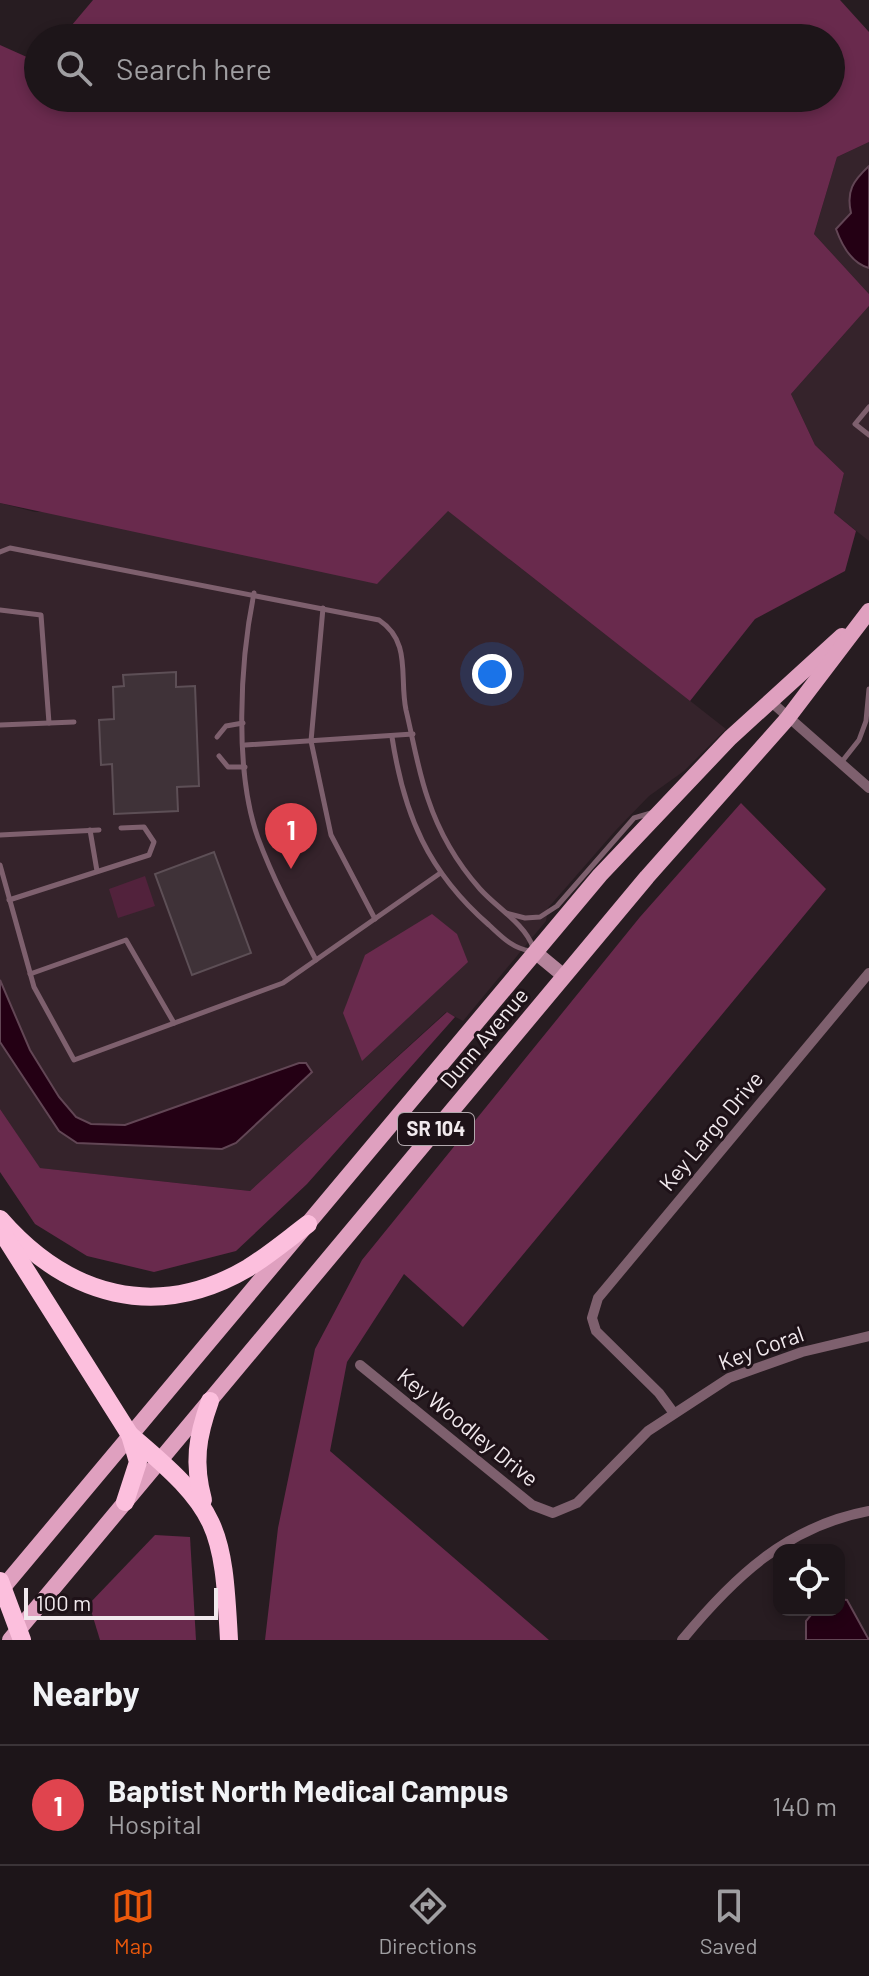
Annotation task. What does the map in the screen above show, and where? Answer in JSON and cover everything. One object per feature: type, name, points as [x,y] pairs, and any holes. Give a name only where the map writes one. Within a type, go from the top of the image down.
[{"type":"highway","points":[[0,1219],[23,1245],[55,1271],[97,1288],[144,1296],[192,1291],[220,1281],[246,1268],[308,1224]]},
{"type":"highway","points":[[0,1228],[35,1289],[130,1435],[138,1462],[125,1502]]},
{"type":"highway","points":[[210,1401],[196,1447],[197,1478],[219,1540],[229,1640]]},
{"type":"highway","points":[[130,1435],[160,1460],[205,1507]]},
{"type":"highway","points":[[0,1581],[22,1640]]},
{"type":"main road","name":"Dunn Avenue","points":[[0,1591],[535,952],[660,810],[769,700],[869,611]]},
{"type":"main road","name":"Dunn Avenue","points":[[10,1640],[564,976],[787,719],[869,611]]},
{"type":"main road","points":[[535,952],[564,976]]},
{"type":"street","points":[[769,700],[869,788]]},
{"type":"street","name":"Key Largo Drive","points":[[673,1412],[642,1375],[605,1343],[592,1318],[598,1298],[869,973]]},
{"type":"street","name":"Key Coral","points":[[553,1513],[577,1503],[621,1454],[673,1412],[729,1378],[774,1361],[869,1336]]},
{"type":"street","name":"Key Woodley Drive","points":[[360,1365],[532,1505],[553,1513]]},
{"type":"street","points":[[683,1640],[728,1586],[760,1558],[823,1524],[869,1511]]},
{"type":"lane","points":[[869,407],[855,424],[869,435]]},
{"type":"lane","points":[[0,552],[10,548],[254,593],[359,615],[379,620],[390,627],[398,640],[405,670],[405,706],[419,768],[437,823],[454,856],[502,911],[528,934],[535,952]]},
{"type":"lane","points":[[254,593],[245,659],[245,767],[257,836],[281,895],[316,960]]},
{"type":"lane","points":[[323,608],[311,741],[331,835],[375,919]]},
{"type":"lane","points":[[0,610],[41,615],[49,723]]},
{"type":"lane","points":[[840,764],[859,740],[866,721],[869,689]]},
{"type":"lane","points":[[0,725],[74,722]]},
{"type":"lane","points":[[217,737],[226,726],[243,723]]},
{"type":"lane","points":[[245,745],[413,734]]},
{"type":"lane","points":[[392,737],[408,810],[439,874],[474,912],[516,949],[535,952]]},
{"type":"lane","points":[[219,756],[228,767],[245,767]]},
{"type":"lane","points":[[502,911],[525,918],[548,914],[634,818],[660,810]]},
{"type":"lane","points":[[9,900],[149,855],[154,842],[144,827],[121,828]]},
{"type":"lane","points":[[90,830],[97,871]]},
{"type":"lane","points":[[0,835],[99,830]]},
{"type":"lane","points":[[0,865],[30,974],[74,1060],[283,983],[439,874]]},
{"type":"lane","points":[[30,974],[126,940],[174,1023]]},
{"type":"shaded area","points":[[93,0],[840,0],[869,32],[869,142],[837,157],[814,234],[869,294],[869,306],[791,394],[815,445],[844,473],[834,513],[856,531],[845,571],[755,619],[690,701],[448,511],[377,584],[0,503],[0,45],[24,56],[24,112],[845,112],[845,24],[73,24]]},
{"type":"shaded area","points":[[869,142],[869,294],[814,234],[837,157]]},
{"type":"shaded area","points":[[869,166],[869,268],[848,253],[836,229],[851,213],[849,198],[852,187]]},
{"type":"shaded area","points":[[869,306],[869,541],[834,513],[844,473],[815,445],[791,394]]},
{"type":"shaded area","points":[[0,503],[35,512],[447,510],[726,729],[684,771],[649,796],[616,830],[548,908],[546,921],[463,1021],[446,1012],[250,1191],[39,1168],[0,1109]]},
{"type":"shaded area","points":[[741,803],[826,889],[463,1327],[404,1274],[347,1362],[330,1451],[549,1640],[265,1640],[278,1528],[315,1349],[362,1260],[640,917]]},
{"type":"shaded area","points":[[145,876],[155,906],[118,918],[109,889]]},
{"type":"shaded area","points":[[432,914],[457,934],[468,962],[362,1061],[343,1013],[365,955]]},
{"type":"shaded area","points":[[0,980],[30,1050],[59,1097],[76,1117],[91,1124],[125,1125],[299,1063],[306,1063],[312,1072],[236,1143],[222,1149],[77,1143],[59,1131],[0,1042]]},
{"type":"shaded area","points":[[447,1012],[455,1017],[307,1184],[236,1251],[154,1272],[87,1256],[35,1224],[0,1172],[0,1109],[40,1168],[250,1191]]},
{"type":"shaded area","points":[[155,1535],[190,1537],[196,1640],[100,1640],[89,1604]]},
{"type":"shaded area","points":[[847,1600],[869,1640],[806,1640],[806,1621],[810,1616],[845,1616]]},
{"type":"building","points":[[176,672],[176,687],[195,686],[199,786],[177,787],[178,811],[114,814],[112,764],[101,765],[99,720],[114,719],[113,687],[124,686],[123,675]]},
{"type":"building","points":[[214,852],[251,953],[192,975],[155,874]]},
{"type":"place","name":"Baptist North Medical Campus","points":[[291,869]]}]
